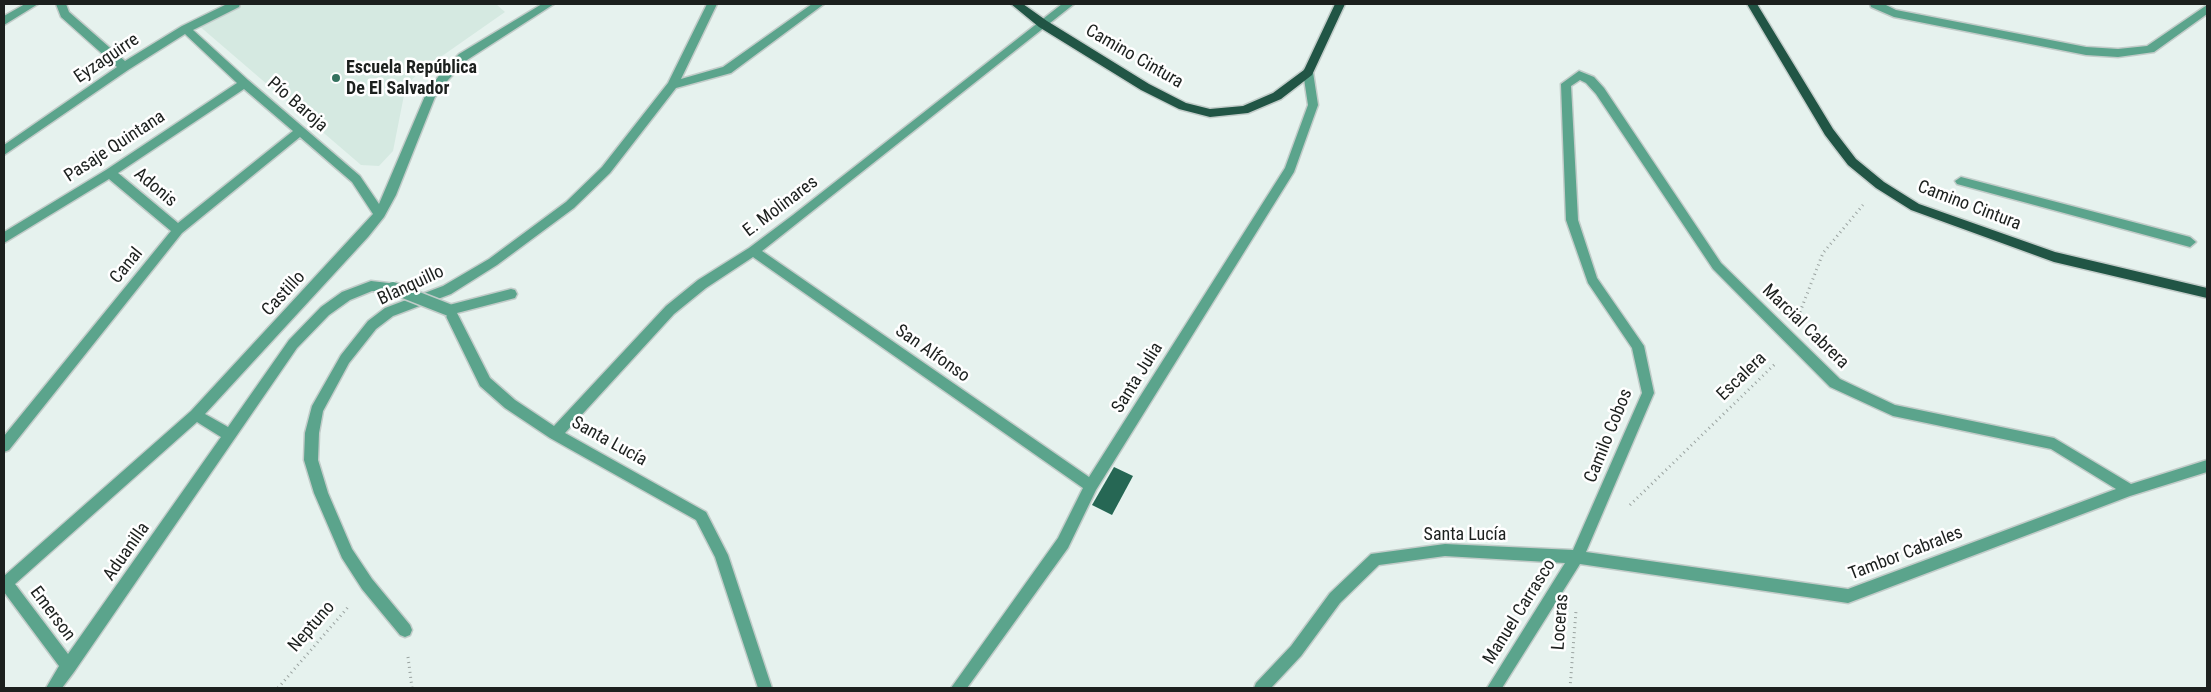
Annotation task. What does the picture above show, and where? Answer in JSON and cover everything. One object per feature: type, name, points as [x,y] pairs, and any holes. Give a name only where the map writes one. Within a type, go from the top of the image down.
[{"type":"main road","name":"Camino Cintura","points":[[1016,4],[1043,24],[1146,87],[1183,106],[1210,113],[1244,110],[1277,96],[1308,72],[1340,4]]},
{"type":"main road","name":"Camino Cintura","points":[[1752,4],[1829,132],[1852,162],[1880,185],[1915,207],[2054,257],[2207,293]]},
{"type":"street","points":[[4,21],[33,4]]},
{"type":"street","points":[[61,4],[65,14],[124,67]]},
{"type":"street","name":"Eyzaguirre","points":[[4,150],[124,67],[186,29],[235,4]]},
{"type":"street","name":"Blanquillo","points":[[404,630],[346,553],[321,493],[311,460],[312,433],[317,410],[344,359],[372,325],[389,312],[454,286],[493,262],[570,205],[606,170],[672,86],[712,4]]},
{"type":"street","points":[[672,86],[727,70],[819,4]]},
{"type":"street","name":"E. Molinares","points":[[555,434],[670,310],[702,284],[753,252],[1069,4]]},
{"type":"street","points":[[1875,4],[1894,13],[2086,50],[2118,53],[2150,49],[2207,9]]},
{"type":"street","name":"Castillo","points":[[5,584],[196,416],[380,214],[398,178],[430,96],[444,77],[463,57],[544,5]]},
{"type":"street","name":"Pío Baroja","points":[[186,29],[244,83],[356,179],[380,214]]},
{"type":"street","name":"Santa Julia","points":[[958,688],[1063,543],[1091,486],[1290,169],[1313,105],[1308,72]]},
{"type":"street","name":"Camilo Cobos","points":[[1577,557],[1648,393],[1638,346],[1592,280],[1572,220],[1566,84],[1579,75],[1590,80],[1600,91]]},
{"type":"street","name":"Pasaje Quintana","points":[[4,238],[110,173],[244,83]]},
{"type":"street","name":"Marcial Cabrera","points":[[1600,91],[1717,266],[1835,383],[1893,410],[2054,444],[2130,490]]},
{"type":"street","name":"Canal","points":[[4,446],[178,230],[300,131]]},
{"type":"street","name":"Adonis","points":[[110,173],[178,230]]},
{"type":"street","points":[[1962,181],[2190,242]]},
{"type":"street","name":"San Alfonso","points":[[753,252],[1091,486]]},
{"type":"street","name":"Aduanilla","points":[[53,688],[294,344],[325,311],[346,296],[371,286],[393,288],[449,310]]},
{"type":"street","points":[[449,310],[511,294]]},
{"type":"street","name":"Santa Lucía","points":[[449,310],[485,382],[510,404],[555,434],[701,516],[721,556],[765,688]]},
{"type":"street","points":[[196,416],[231,436]]},
{"type":"street","name":"Tambor Cabrales","points":[[1577,557],[1848,596],[2130,490],[2207,466]]},
{"type":"street","name":"Santa Lucía","points":[[1262,688],[1296,651],[1336,598],[1376,560],[1445,550],[1577,557]]},
{"type":"street","name":"Manuel Carrasco","points":[[1494,688],[1577,557]]},
{"type":"street","name":"Emerson","points":[[5,584],[69,667]]},
{"type":"path","name":"Escalera","points":[[1626,508],[1782,357],[1823,253],[1880,185]]},
{"type":"path","name":"Neptuno","points":[[278,688],[368,584]]},
{"type":"path","name":"Loceras","points":[[1570,688],[1577,603]]},
{"type":"path","points":[[404,630],[412,688]]},
{"type":"shaded area","name":"Escuela República De El Salvador","points":[[239,4],[496,4],[505,12],[422,70],[406,85],[393,151],[379,166],[361,165],[197,24]]},
{"type":"building","points":[[1114,467],[1133,476],[1112,515],[1092,505]]},
{"type":"place","name":"Escuela República De El Salvador","points":[[336,78]]}]
